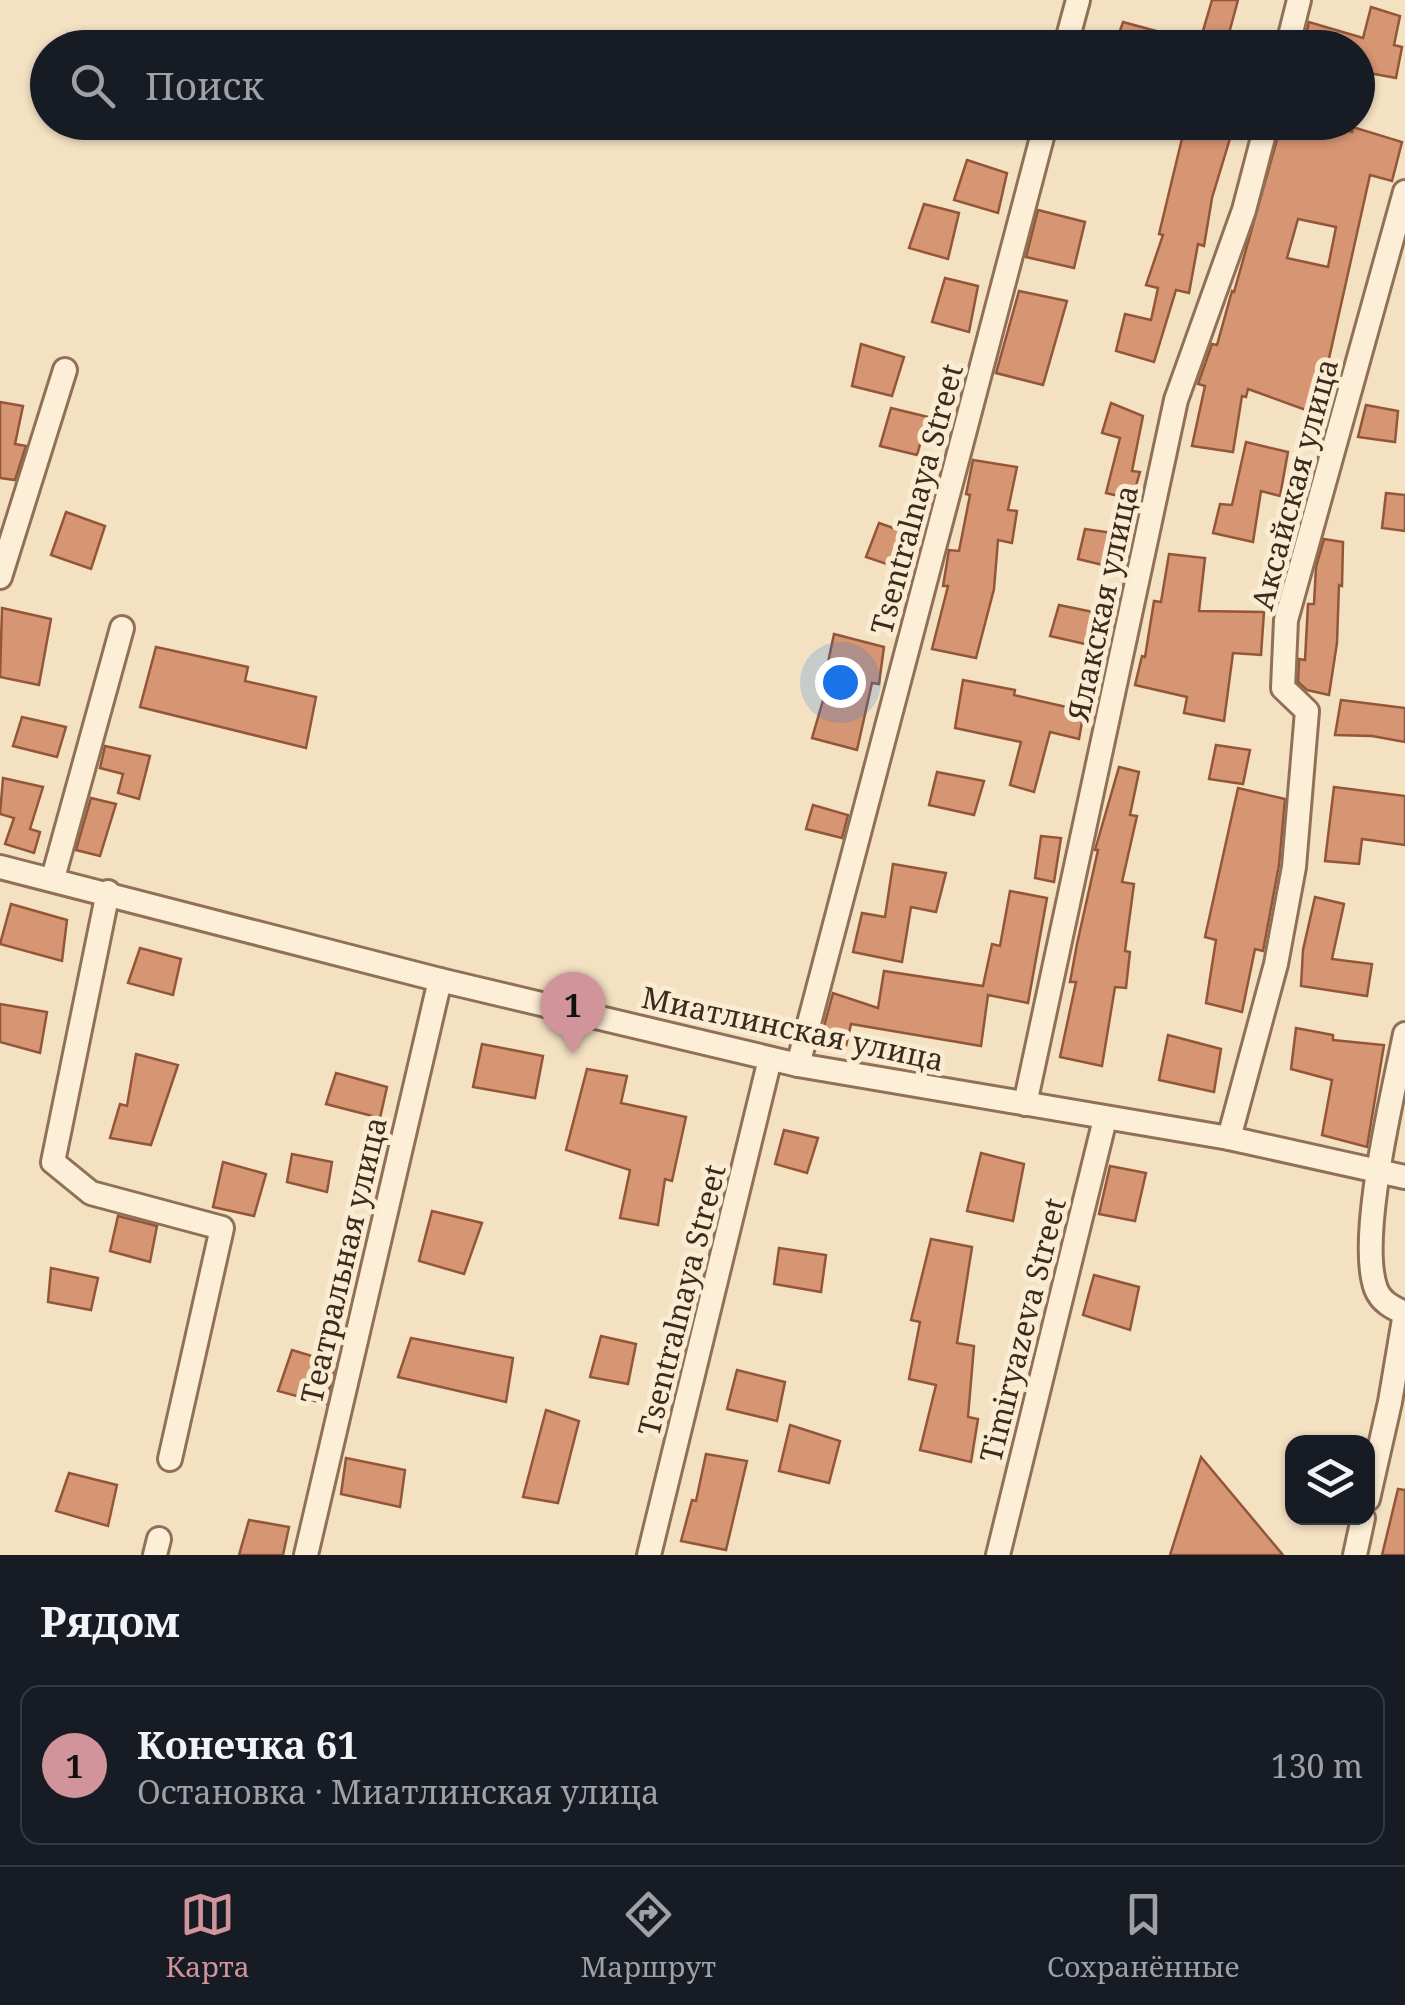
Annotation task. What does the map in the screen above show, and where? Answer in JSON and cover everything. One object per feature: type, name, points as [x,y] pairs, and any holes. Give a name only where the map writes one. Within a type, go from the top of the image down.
[{"type":"street","points":[[1070,30],[1078,0]]},
{"type":"street","points":[[1292,30],[1300,0]]},
{"type":"street","name":"Tsentralnaya Street","points":[[798,1066],[1041,140]]},
{"type":"street","name":"Ялакская улица","points":[[1025,1104],[1176,400],[1244,210],[1262,140]]},
{"type":"street","name":"Аксайская улица","points":[[1230,1138],[1276,964],[1294,867],[1307,710],[1283,688],[1286,620],[1405,192]]},
{"type":"street","points":[[0,577],[64,370]]},
{"type":"street","points":[[53,878],[122,628]]},
{"type":"street","name":"Миатлинская улица","points":[[0,867],[440,980],[798,1066],[1230,1138],[1405,1177]]},
{"type":"street","points":[[108,892],[53,1162],[91,1193],[222,1228],[170,1459]]},
{"type":"street","name":"Театральная улица","points":[[306,1555],[440,980]]},
{"type":"street","points":[[1375,1468],[1405,1314],[1388,1305],[1375,1287],[1370,1250],[1378,1172],[1405,1034]]},
{"type":"street","name":"Tsentralnaya Street","points":[[649,1555],[770,1059]]},
{"type":"street","name":"Timiryazeva Street","points":[[998,1555],[1105,1119]]},
{"type":"street","points":[[1355,1555],[1361,1525]]},
{"type":"building","points":[[1212,0],[1238,0],[1230,30],[1203,30]]},
{"type":"building","points":[[1371,7],[1400,16],[1394,45],[1402,47],[1396,78],[1375,74],[1375,30],[1365,30]]},
{"type":"building","points":[[1123,22],[1152,30],[1120,30]]},
{"type":"building","points":[[1309,22],[1336,30],[1307,30]]},
{"type":"building","points":[[1375,134],[1402,142],[1392,181],[1370,175],[1328,363],[1320,361],[1306,410],[1248,389],[1246,397],[1242,396],[1233,452],[1192,446],[1205,386],[1198,384],[1212,344],[1217,345],[1277,140],[1375,140]],"holes":[[[1298,219],[1336,227],[1328,267],[1287,258]]]},
{"type":"building","points":[[1182,140],[1230,140],[1212,198],[1204,246],[1198,244],[1189,293],[1176,290],[1154,362],[1116,351],[1125,314],[1151,320],[1158,288],[1146,285],[1163,235],[1159,234]]},
{"type":"building","points":[[967,160],[1007,173],[998,213],[954,200]]},
{"type":"building","points":[[924,204],[959,213],[948,259],[909,248]]},
{"type":"building","points":[[1038,210],[1085,222],[1074,268],[1026,257]]},
{"type":"building","points":[[945,278],[978,286],[969,332],[932,322]]},
{"type":"building","points":[[1019,291],[1067,301],[1043,385],[996,373]]},
{"type":"building","points":[[861,344],[904,357],[892,396],[852,386]]},
{"type":"building","points":[[0,402],[23,406],[15,444],[26,446],[15,480],[0,478]]},
{"type":"building","points":[[1111,403],[1143,416],[1132,471],[1140,472],[1132,499],[1106,493],[1120,438],[1102,433]]},
{"type":"building","points":[[1366,405],[1398,411],[1395,442],[1358,437]]},
{"type":"building","points":[[891,408],[928,417],[917,455],[880,446]]},
{"type":"building","points":[[1246,442],[1288,452],[1280,496],[1261,491],[1253,542],[1213,533],[1220,504],[1232,505]]},
{"type":"building","points":[[973,460],[1017,467],[1008,510],[1017,511],[1012,543],[998,540],[994,589],[976,658],[932,649],[948,586],[943,586],[949,550],[959,551]]},
{"type":"building","points":[[1386,493],[1405,495],[1405,531],[1382,528]]},
{"type":"building","points":[[66,512],[105,526],[91,569],[51,555]]},
{"type":"building","points":[[879,523],[919,537],[910,572],[866,557]]},
{"type":"building","points":[[1085,529],[1120,534],[1115,568],[1078,559]]},
{"type":"building","points":[[1324,539],[1343,542],[1337,643],[1329,695],[1307,690],[1298,682],[1299,659],[1305,660],[1308,604],[1314,604],[1316,567]]},
{"type":"building","points":[[1169,554],[1205,558],[1199,611],[1264,612],[1261,655],[1233,653],[1224,721],[1184,713],[1187,697],[1135,685],[1142,656],[1145,657],[1154,601],[1161,602]]},
{"type":"building","points":[[1059,605],[1093,612],[1085,644],[1050,636]]},
{"type":"building","points":[[2,608],[51,619],[39,685],[0,677]]},
{"type":"building","points":[[834,634],[884,647],[879,684],[872,683],[857,750],[812,738],[831,673],[826,672]]},
{"type":"building","points":[[156,647],[248,667],[245,681],[316,697],[306,748],[140,707]]},
{"type":"building","points":[[963,680],[1015,690],[1014,695],[1084,711],[1079,739],[1050,732],[1034,792],[1010,785],[1021,742],[955,728]]},
{"type":"building","points":[[1341,700],[1405,708],[1405,742],[1335,735]]},
{"type":"building","points":[[22,717],[66,727],[57,757],[13,746]]},
{"type":"building","points":[[1216,745],[1250,750],[1243,784],[1209,779]]},
{"type":"building","points":[[105,746],[150,756],[139,799],[118,793],[123,774],[100,768]]},
{"type":"building","points":[[1119,767],[1139,772],[1130,815],[1137,816],[1122,882],[1134,884],[1125,951],[1130,952],[1126,988],[1115,987],[1102,1066],[1060,1057],[1076,982],[1070,982],[1095,850]]},
{"type":"building","points":[[937,772],[984,781],[974,815],[929,805]]},
{"type":"building","points":[[3,778],[43,787],[30,829],[40,832],[34,853],[5,844],[14,818],[0,814]]},
{"type":"building","points":[[1334,787],[1405,796],[1405,845],[1362,839],[1359,864],[1325,861]]},
{"type":"building","points":[[1238,788],[1285,799],[1279,865],[1263,951],[1255,949],[1242,1012],[1206,1003],[1216,940],[1205,937]]},
{"type":"building","points":[[91,798],[116,804],[100,856],[76,850]]},
{"type":"building","points":[[813,805],[848,815],[842,838],[806,829]]},
{"type":"building","points":[[1041,836],[1061,838],[1054,882],[1035,878]]},
{"type":"building","points":[[893,864],[946,873],[936,912],[911,907],[902,962],[853,952],[862,913],[885,917]]},
{"type":"building","points":[[1010,891],[1047,898],[1028,1003],[988,995],[981,1046],[851,1024],[846,1046],[820,1041],[833,993],[878,1008],[884,971],[983,986],[992,944],[1000,946]]},
{"type":"building","points":[[1315,897],[1344,904],[1332,959],[1372,964],[1367,996],[1301,986],[1303,950]]},
{"type":"building","points":[[11,904],[67,920],[62,961],[0,944]]},
{"type":"building","points":[[140,948],[181,959],[173,995],[128,983]]},
{"type":"building","points":[[0,1004],[47,1012],[40,1053],[0,1042]]},
{"type":"building","points":[[1296,1028],[1333,1035],[1333,1040],[1384,1045],[1367,1147],[1322,1135],[1332,1080],[1291,1069]]},
{"type":"building","points":[[1168,1035],[1221,1049],[1214,1092],[1159,1080]]},
{"type":"building","points":[[482,1044],[543,1056],[535,1098],[473,1087]]},
{"type":"building","points":[[136,1054],[178,1065],[151,1145],[110,1138],[120,1104],[127,1106]]},
{"type":"building","points":[[587,1069],[627,1076],[621,1103],[686,1117],[672,1181],[665,1179],[658,1225],[620,1218],[630,1170],[566,1150]]},
{"type":"building","points":[[336,1073],[387,1087],[380,1118],[326,1104]]},
{"type":"building","points":[[784,1130],[818,1138],[807,1173],[775,1164]]},
{"type":"building","points":[[981,1153],[1024,1164],[1013,1221],[967,1211]]},
{"type":"building","points":[[292,1154],[332,1162],[327,1192],[287,1182]]},
{"type":"building","points":[[223,1162],[266,1174],[254,1216],[213,1207]]},
{"type":"building","points":[[1110,1166],[1146,1173],[1135,1221],[1099,1214]]},
{"type":"building","points":[[432,1211],[482,1223],[464,1274],[419,1261]]},
{"type":"building","points":[[118,1216],[157,1226],[150,1262],[110,1251]]},
{"type":"building","points":[[931,1239],[972,1247],[957,1343],[974,1346],[968,1417],[978,1419],[971,1462],[920,1450],[936,1385],[909,1379],[920,1322],[911,1320]]},
{"type":"building","points":[[779,1248],[826,1255],[821,1292],[774,1284]]},
{"type":"building","points":[[51,1268],[98,1278],[91,1310],[48,1302]]},
{"type":"building","points":[[1094,1275],[1139,1287],[1130,1330],[1083,1315]]},
{"type":"building","points":[[601,1336],[636,1344],[628,1384],[590,1377]]},
{"type":"building","points":[[411,1338],[513,1358],[506,1402],[398,1377]]},
{"type":"building","points":[[292,1350],[335,1363],[326,1404],[278,1391]]},
{"type":"building","points":[[737,1370],[785,1382],[777,1421],[727,1409]]},
{"type":"building","points":[[546,1410],[579,1421],[558,1503],[523,1497]]},
{"type":"building","points":[[790,1425],[840,1441],[829,1483],[779,1471]]},
{"type":"building","points":[[706,1454],[747,1461],[726,1550],[681,1541],[692,1500],[696,1501]]},
{"type":"building","points":[[1201,1457],[1283,1555],[1170,1555]]},
{"type":"building","points":[[346,1458],[405,1470],[400,1507],[341,1494]]},
{"type":"building","points":[[69,1473],[117,1485],[108,1526],[56,1511]]},
{"type":"building","points":[[1398,1489],[1405,1490],[1405,1555],[1382,1555]]},
{"type":"building","points":[[249,1520],[289,1527],[283,1555],[239,1555]]},
{"type":"place","name":"Конечка 61","points":[[573,1054]]}]
